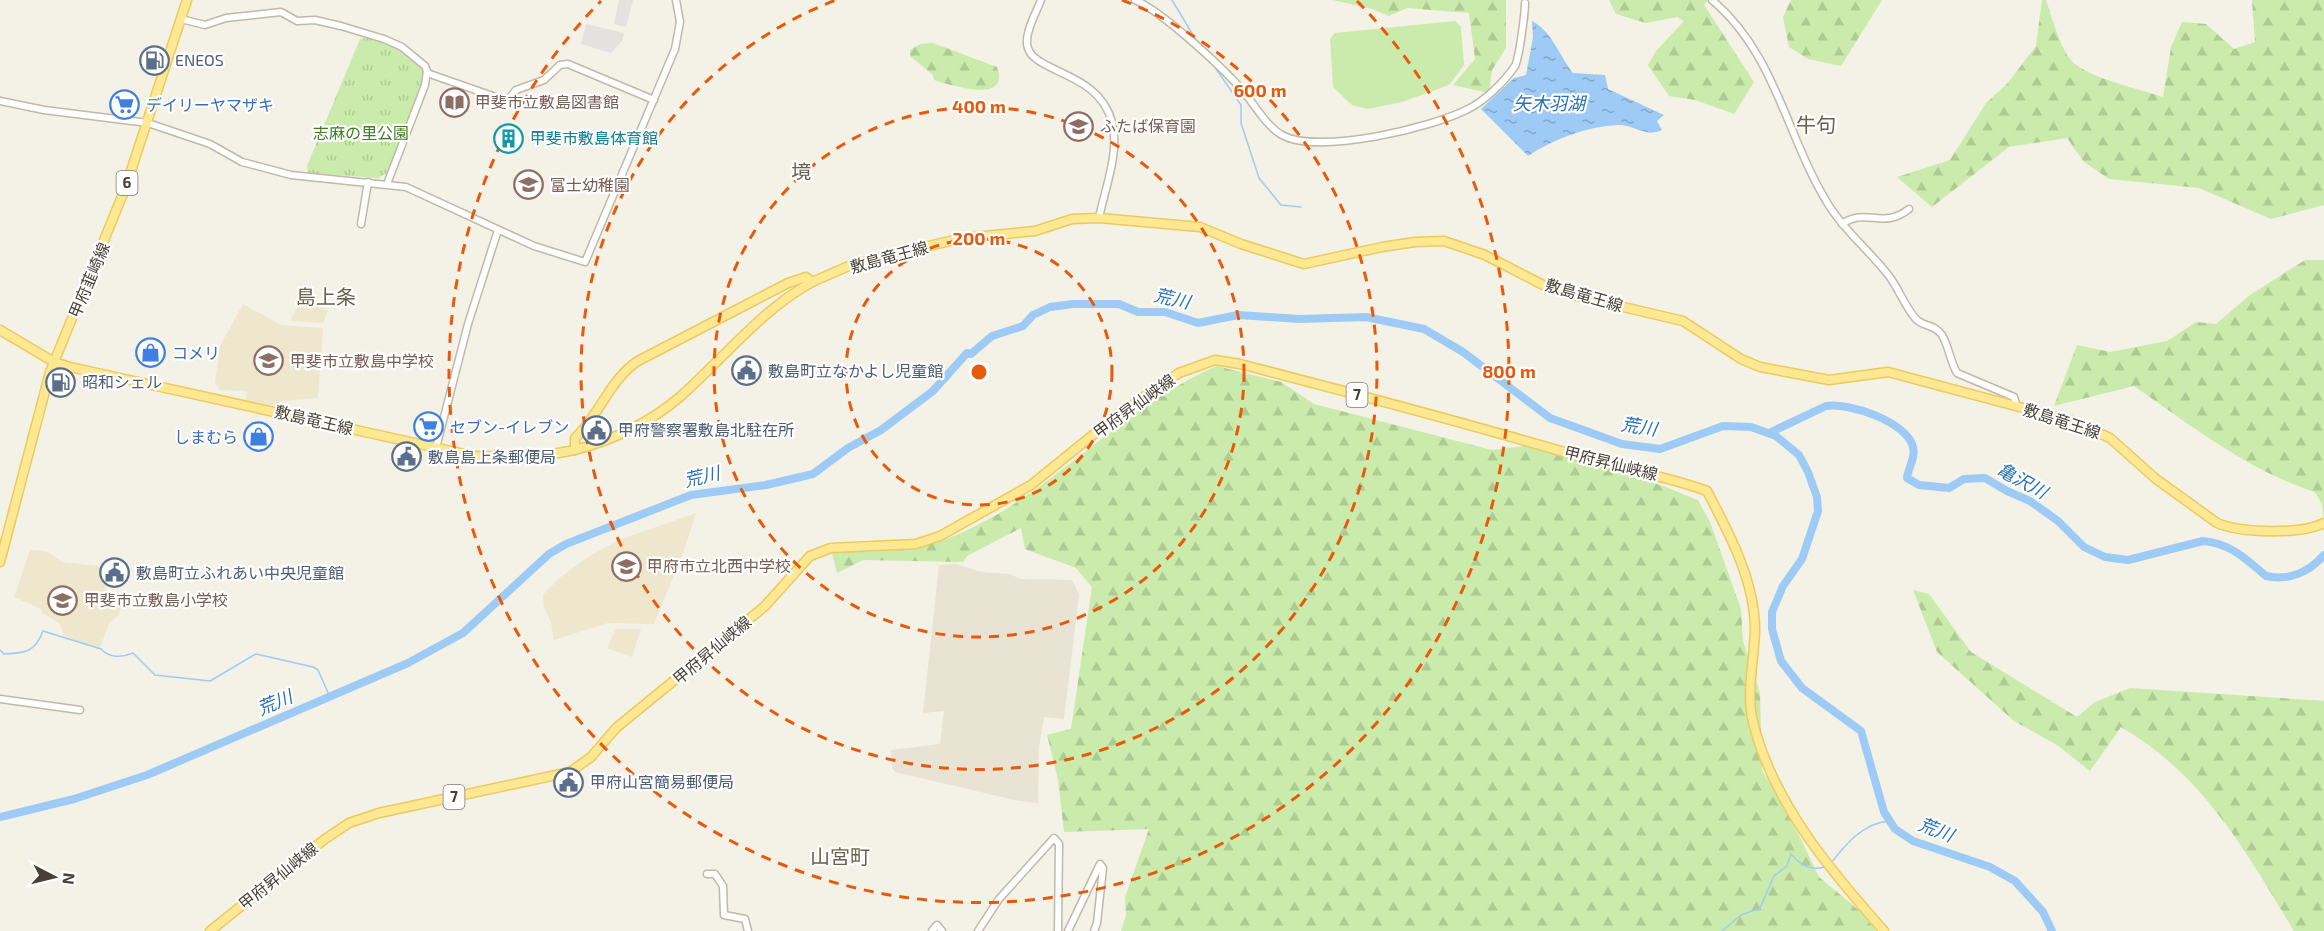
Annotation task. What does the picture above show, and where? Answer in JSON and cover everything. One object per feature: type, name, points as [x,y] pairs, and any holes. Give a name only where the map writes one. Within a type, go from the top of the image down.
[{"type":"main road","name":"甲府韮崎線","points":[[0,562],[30,442],[54,362],[109,232],[148,123],[187,0]]},
{"type":"main road","name":"敷島竜王線","points":[[0,330],[54,362],[436,448],[490,458],[536,457],[575,450],[609,439],[657,414],[681,396],[768,311],[812,282],[851,266],[963,238],[1035,231],[1072,219],[1099,218],[1200,227],[1241,244],[1305,264],[1382,247],[1415,242],[1444,242],[1485,255],[1560,291],[1683,321],[1741,359],[1760,367],[1829,380],[1888,372],[2072,421],[2110,438],[2156,479],[2217,523],[2229,528],[2280,530],[2313,528],[2324,523]]},
{"type":"main road","name":"敷島竜王線","points":[[575,450],[575,438],[591,420],[627,369],[772,290],[806,276],[812,282]]},
{"type":"main road","name":"甲府昇仙峡線","points":[[210,931],[349,823],[379,813],[570,772],[591,758],[616,728],[765,606],[810,556],[831,548],[916,544],[940,537],[1031,485],[1161,383],[1188,369],[1215,360],[1240,364],[1519,438],[1592,460],[1677,479],[1707,491],[1727,529],[1750,586],[1755,629],[1752,720],[1782,801],[1830,866],[1884,931]]},
{"type":"street","points":[[0,101],[52,111],[148,123],[210,144],[255,166],[291,175],[387,184],[417,190],[534,246],[585,262],[679,35],[680,12],[675,0]]},
{"type":"street","points":[[1041,0],[1027,40],[1031,55],[1036,61],[1075,77],[1090,88],[1101,98],[1112,120],[1114,144],[1099,218]]},
{"type":"street","points":[[1135,0],[1159,15],[1232,80],[1278,133],[1294,140],[1317,141],[1399,132],[1471,108],[1515,66],[1525,3]]},
{"type":"street","points":[[1712,0],[1743,32],[1758,53],[1773,81],[1823,195],[1842,224],[1892,280],[1915,318],[1933,326],[1942,335],[1958,373],[2014,397],[2017,407]]},
{"type":"street","points":[[181,18],[205,25],[226,18],[281,12],[297,21],[320,21],[394,42],[421,61],[427,73],[425,84],[387,184]]},
{"type":"street","points":[[427,73],[507,101],[516,90],[544,80],[560,65],[568,64],[654,100]]},
{"type":"street","points":[[361,224],[368,182]]},
{"type":"street","points":[[1842,224],[1859,216],[1888,220],[1899,217],[1909,209]]},
{"type":"street","points":[[436,448],[468,324],[498,230]]},
{"type":"street","points":[[0,699],[80,710]]},
{"type":"street","points":[[978,931],[999,898],[1054,838],[1059,844],[1058,931]]},
{"type":"street","points":[[1068,931],[1100,864],[1103,868],[1097,923],[1094,931]]},
{"type":"street","points":[[707,874],[715,874],[722,881],[724,915],[745,920],[748,931]]},
{"type":"street","points":[[932,931],[937,925],[942,931]]},
{"type":"shaded area","points":[[619,0],[633,0],[626,27],[614,24]]},
{"type":"shaded area","points":[[586,24],[624,33],[622,41],[611,53],[581,44]]},
{"type":"shaded area","points":[[301,300],[328,310],[323,323],[290,321]]},
{"type":"shaded area","name":"甲斐市立敷島中学校","points":[[243,304],[281,325],[323,328],[318,398],[282,401],[281,408],[246,400],[247,391],[220,390],[215,383],[220,346]]},
{"type":"shaded area","name":"甲府市立北西中学校","points":[[696,513],[683,553],[654,624],[608,623],[554,640],[551,622],[544,608],[543,595],[561,577],[589,556],[622,539]]},
{"type":"shaded area","name":"甲斐市立敷島小学校","points":[[30,550],[46,551],[62,562],[106,567],[106,602],[121,607],[118,615],[109,624],[99,649],[64,636],[60,624],[42,613],[41,609],[14,597]]},
{"type":"shaded area","points":[[956,564],[981,572],[1009,574],[1021,579],[1072,580],[1079,594],[1064,719],[1044,717],[1039,747],[1038,803],[1019,801],[895,772],[892,768],[891,750],[940,744],[944,711],[923,713],[939,565]]},
{"type":"shaded area","points":[[616,629],[641,629],[632,657],[607,648]]},
{"type":"green space","points":[[1333,0],[1506,0],[1506,48],[1492,70],[1489,93],[1453,85],[1475,59],[1469,13],[1407,8],[1389,16],[1372,9]]},
{"type":"green space","points":[[1609,0],[1708,0],[1704,5],[1754,82],[1734,114],[1695,100],[1669,96],[1648,65],[1656,51],[1684,21],[1677,17],[1646,23],[1616,14]]},
{"type":"green space","points":[[1791,0],[1882,0],[1841,66],[1808,59],[1789,47],[1783,17]]},
{"type":"green space","points":[[2042,0],[2046,0],[2065,52],[2075,64],[2105,79],[2163,97],[2171,47],[2182,22],[2206,24],[2234,49],[2255,42],[2252,0],[2324,0],[2324,205],[2271,219],[2199,188],[2109,179],[2084,162],[2067,138],[2009,147],[1932,207],[1897,177],[1950,160],[1986,103],[2007,84],[2036,46]]},
{"type":"green space","points":[[1455,21],[1461,27],[1464,65],[1449,85],[1402,102],[1368,109],[1352,105],[1333,87],[1330,39],[1335,33]]},
{"type":"green space","name":"志麻の里公園","points":[[367,38],[406,54],[414,59],[423,70],[421,89],[405,132],[387,173],[378,178],[308,173],[307,166],[360,39]]},
{"type":"green space","points":[[933,43],[997,67],[999,79],[995,86],[977,90],[934,80],[933,75],[910,56],[910,50],[920,44]]},
{"type":"green space","points":[[2305,260],[2324,260],[2324,524],[2322,504],[2315,492],[2243,460],[2134,386],[2054,406],[2077,345],[2110,352],[2167,341],[2196,322],[2216,324],[2250,295]]},
{"type":"green space","points":[[1217,366],[1281,382],[1314,404],[1492,450],[1532,445],[1663,486],[1698,500],[1710,522],[1741,609],[1743,641],[1760,693],[1762,770],[1797,831],[1819,877],[1861,912],[1876,931],[1121,931],[1126,915],[1125,897],[1149,829],[1064,832],[1058,779],[1047,735],[1071,729],[1092,587],[1076,568],[1025,549],[1021,528],[967,556],[963,562],[863,560],[837,573],[832,553],[920,547],[972,528],[1008,508],[1043,484],[1144,407],[1179,385]]},
{"type":"green space","points":[[1913,590],[1929,594],[1971,652],[2077,717],[2095,702],[2130,688],[2324,701],[2324,931],[2294,931],[2259,873],[2221,817],[2176,768],[2150,746],[2121,727],[2090,771],[2057,745],[2014,721],[1937,652]]},
{"type":"water","name":"矢木羽湖","points":[[1532,21],[1545,31],[1573,73],[1605,75],[1608,89],[1664,115],[1657,121],[1662,130],[1645,132],[1623,125],[1593,128],[1559,139],[1528,156],[1481,109],[1514,78],[1526,75],[1533,37]]},
{"type":"waterway","points":[[1172,0],[1196,40]]},
{"type":"waterway","points":[[1214,66],[1241,105],[1241,123],[1259,178],[1281,205],[1301,207]]},
{"type":"waterway","name":"荒川","points":[[0,817],[74,799],[147,775],[408,663],[463,633],[549,554],[566,544],[691,495],[766,485],[813,474],[848,448],[881,430],[933,391],[967,353],[971,354],[992,336],[1023,326],[1033,315],[1050,307],[1073,304],[1119,304],[1138,312],[1165,312],[1198,323],[1238,315],[1300,319],[1366,317],[1424,329],[1463,352],[1550,418],[1622,444],[1660,449],[1723,426],[1751,427],[1776,436],[1799,455],[1817,497],[1818,511],[1802,559],[1783,586],[1772,612],[1772,629],[1781,661],[1802,688],[1861,731],[1884,812],[1895,829],[1913,841],[1990,867],[2015,881],[2043,912],[2052,931]]},
{"type":"waterway","name":"亀沢川","points":[[1769,433],[1826,406],[1848,407],[1876,416],[1900,429],[1913,447],[1913,459],[1907,478],[1919,485],[1949,488],[1964,479],[1985,478],[2030,501],[2058,521],[2084,547],[2105,557],[2128,560],[2203,541],[2213,542],[2230,548],[2266,576],[2283,577],[2298,574],[2312,566],[2324,555]]},
{"type":"waterway","points":[[0,650],[4,654],[29,650],[37,643],[43,631],[101,649],[112,656],[133,653],[155,675],[210,681],[256,654],[313,667],[318,670],[330,697]]},
{"type":"waterway","points":[[1831,863],[1863,830],[1889,821]]},
{"type":"waterway","points":[[1722,931],[1741,915],[1760,908],[1774,876],[1787,866],[1791,854],[1806,866],[1824,867]]},
{"type":"place","name":"ENEOS","points":[[154,60]]},
{"type":"place","name":"甲斐市立敷島図書館","points":[[454,102]]},
{"type":"place","name":"デイリーヤマザキ","points":[[125,105]]},
{"type":"place","name":"ふたば保育園","points":[[1079,126]]},
{"type":"place","name":"甲斐市敷島体育館","points":[[509,138]]},
{"type":"place","name":"富士幼稚園","points":[[529,185]]},
{"type":"place","name":"コメリ","points":[[151,353]]},
{"type":"place","name":"甲斐市立敷島中学校","points":[[269,361]]},
{"type":"place","name":"敷島町立なかよし児童館","points":[[747,371]]},
{"type":"place","name":"昭和シェル","points":[[61,382]]},
{"type":"place","name":"セブン-イレブン","points":[[429,427]]},
{"type":"place","name":"甲府警察署敷島北駐在所","points":[[597,430]]},
{"type":"place","name":"しまむら","points":[[259,437]]},
{"type":"place","name":"敷島島上条郵便局","points":[[407,457]]},
{"type":"place","name":"甲府市立北西中学校","points":[[626,566]]},
{"type":"place","name":"敷島町立ふれあい中央児童館","points":[[115,573]]},
{"type":"place","name":"甲斐市立敷島小学校","points":[[63,600]]},
{"type":"place","name":"甲府山宮簡易郵便局","points":[[569,782]]},
{"type":"district","name":"牛句","points":[[1816,125]]},
{"type":"district","name":"境","points":[[801,172]]},
{"type":"district","name":"島上条","points":[[326,297]]},
{"type":"district","name":"山宮町","points":[[840,857]]}]
